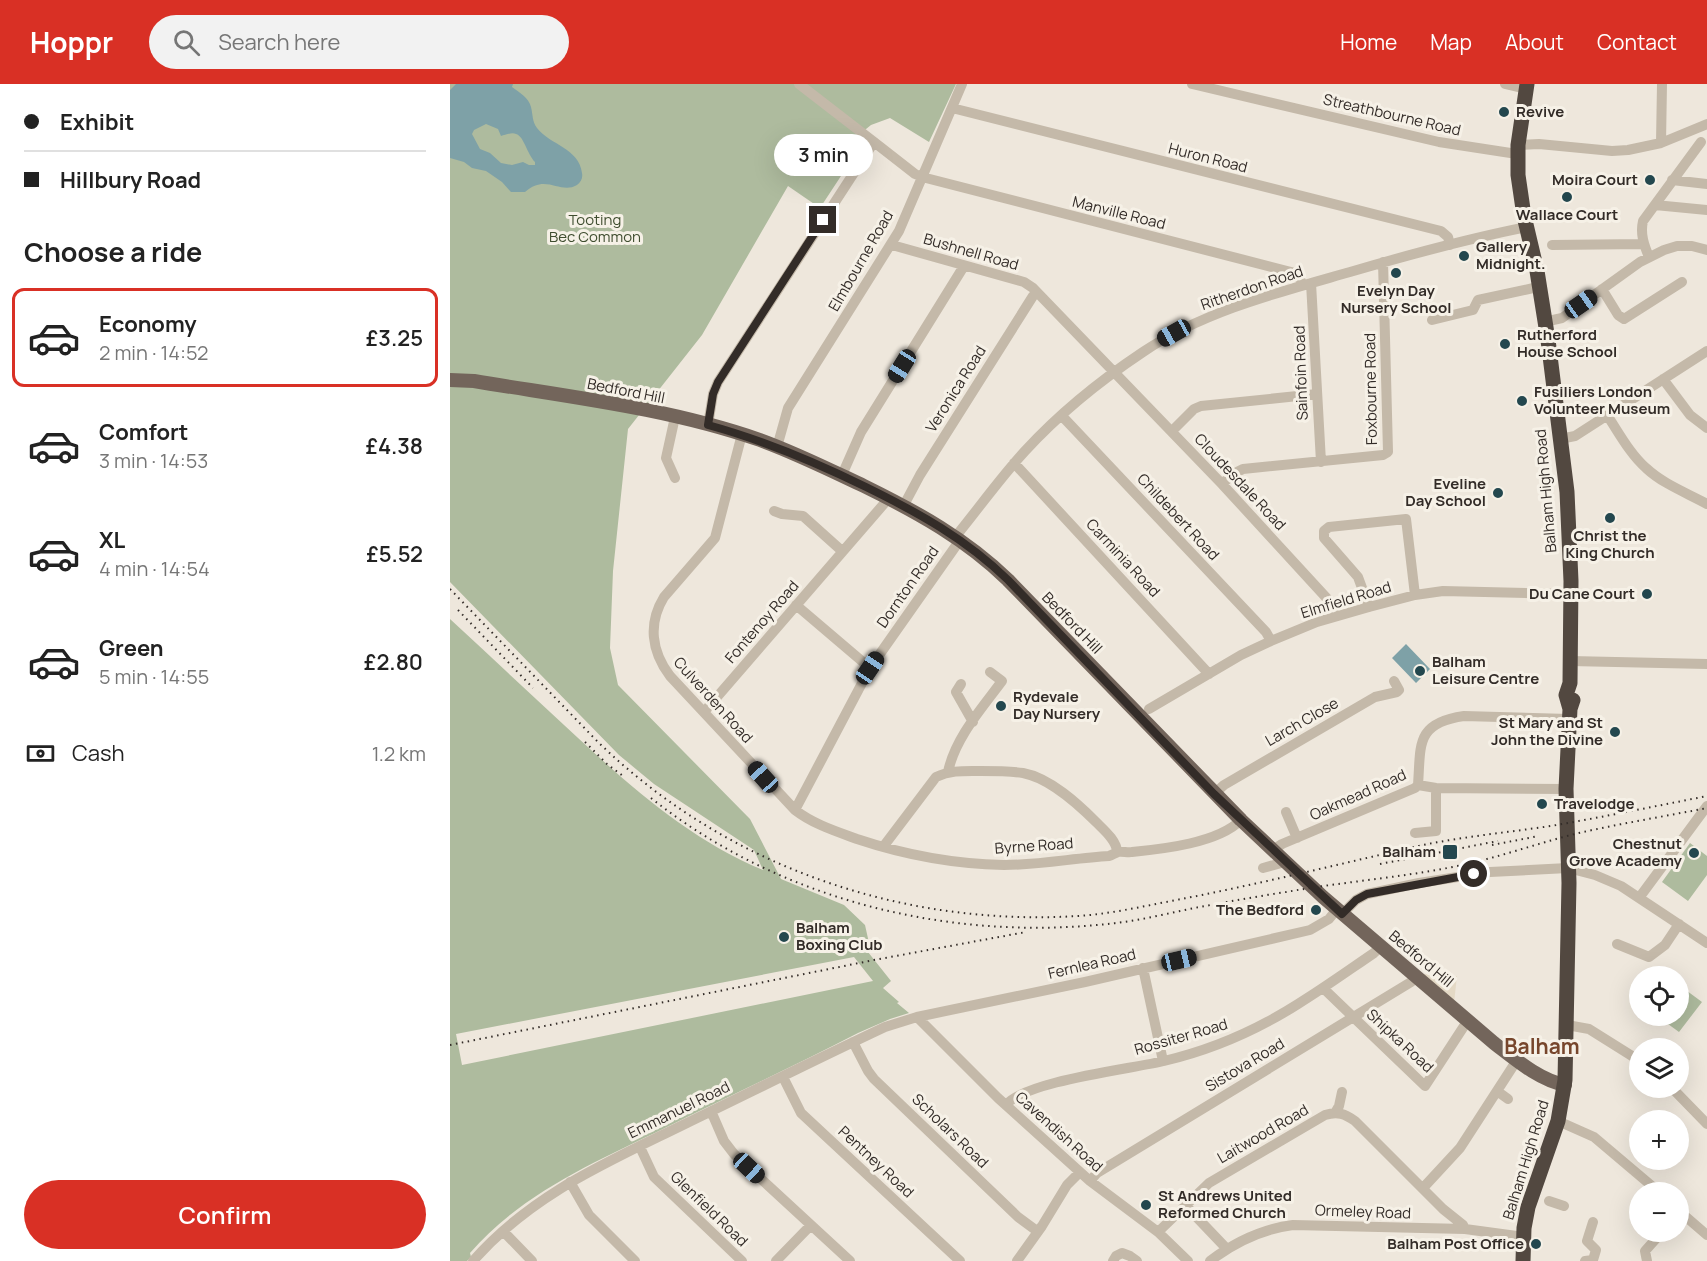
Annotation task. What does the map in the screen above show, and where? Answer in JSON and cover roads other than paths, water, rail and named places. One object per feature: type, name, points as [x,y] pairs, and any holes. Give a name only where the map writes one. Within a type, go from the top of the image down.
[{"type":"highway","name":"Balham High Road","points":[[1523,1261],[1526,1216],[1542,1199],[1565,1085],[1568,868],[1566,789],[1570,714],[1574,697],[1570,683],[1578,661],[1571,594],[1567,492],[1545,322],[1520,192],[1517,149],[1527,87]]},
{"type":"main road","name":"Bedford Hill","points":[[450,380],[474,381],[616,404],[742,434],[842,475],[904,506],[958,538],[986,559],[1008,580],[1214,794],[1339,912],[1517,1060],[1547,1080],[1565,1085]]},
{"type":"street","name":"Manville Road","points":[[799,84],[915,174],[922,177],[1295,273],[1307,284]]},
{"type":"street","name":"Elmbourne Road","points":[[777,447],[788,408],[892,245],[962,84]]},
{"type":"street","name":"Streathbourne Road","points":[[1192,84],[1439,142],[1517,149],[1539,144],[1612,151],[1628,150],[1661,143],[1707,124]]},
{"type":"street","points":[[1505,84],[1527,87]]},
{"type":"street","points":[[1661,143],[1662,84]]},
{"type":"street","name":"Huron Road","points":[[952,108],[1440,231],[1448,237],[1450,245]]},
{"type":"street","points":[[708,425],[713,394],[718,382],[874,142]]},
{"type":"street","points":[[1649,257],[1643,244],[1643,221],[1701,142]]},
{"type":"street","points":[[1672,180],[1707,184]]},
{"type":"street","points":[[1655,205],[1707,210]]},
{"type":"street","name":"Ritherdon Road","points":[[958,538],[1014,463],[1062,416],[1114,372],[1174,333],[1244,305],[1307,284],[1383,262],[1527,228]]},
{"type":"street","points":[[1552,245],[1643,244]]},
{"type":"street","name":"Bushnell Road","points":[[892,245],[1024,282],[1037,292],[1114,372]]},
{"type":"street","points":[[1545,322],[1562,318],[1649,257],[1677,246],[1707,250]]},
{"type":"street","name":"Foxbourne Road","points":[[1222,484],[1233,474],[1243,470],[1383,455],[1388,452],[1383,262]]},
{"type":"street","points":[[842,475],[861,432],[964,266]]},
{"type":"street","points":[[1602,289],[1618,315],[1624,319],[1682,282]]},
{"type":"street","points":[[1432,320],[1473,310],[1478,300],[1537,283]]},
{"type":"street","name":"Sainfoin Road","points":[[1307,284],[1321,462]]},
{"type":"street","name":"Veronica Road","points":[[904,506],[920,475],[1037,292]]},
{"type":"street","points":[[1560,439],[1575,436],[1707,351]]},
{"type":"street","name":"Cloudesdale Road","points":[[1114,372],[1222,484],[1333,605],[1338,616]]},
{"type":"street","points":[[1663,379],[1690,415],[1707,428]]},
{"type":"street","points":[[1172,431],[1201,406],[1317,394]]},
{"type":"street","points":[[1607,415],[1647,469],[1707,504]]},
{"type":"street","name":"Childebert Road","points":[[1062,416],[1266,632],[1271,641]]},
{"type":"street","points":[[675,417],[666,458],[675,478]]},
{"type":"street","name":"Culverden Road","points":[[742,434],[715,538],[664,597],[654,620],[655,648],[662,666],[680,689],[795,810]]},
{"type":"street","name":"Carminia Road","points":[[1014,463],[1209,674]]},
{"type":"street","name":"Fontenoy Road","points":[[704,712],[889,498]]},
{"type":"street","points":[[774,511],[803,516],[842,550]]},
{"type":"street","points":[[1369,607],[1358,577],[1324,538],[1324,531],[1329,527],[1406,519],[1415,595]]},
{"type":"street","name":"Dornton Road","points":[[795,810],[870,668],[958,538]]},
{"type":"street","name":"Elmfield Road","points":[[1149,709],[1271,641],[1369,607],[1415,595],[1460,590],[1571,594]]},
{"type":"street","points":[[796,605],[870,668]]},
{"type":"street","points":[[1578,661],[1707,664]]},
{"type":"street","points":[[948,772],[951,756],[1002,681],[990,672]]},
{"type":"street","name":"Larch Close","points":[[1214,794],[1224,785],[1375,697],[1396,692],[1399,690],[1394,681]]},
{"type":"street","points":[[961,684],[956,692],[973,722]]},
{"type":"street","points":[[1418,785],[1419,752],[1423,738],[1431,728],[1440,723],[1464,716],[1570,714]]},
{"type":"street","points":[[883,847],[936,777],[948,772],[1025,773],[1060,790],[1080,806],[1116,845],[1117,852]]},
{"type":"street","name":"Oakmead Road","points":[[1274,850],[1278,846],[1418,785],[1436,788],[1566,789]]},
{"type":"street","points":[[1415,833],[1436,831],[1436,788]]},
{"type":"street","points":[[1639,898],[1707,806]]},
{"type":"street","name":"Byrne Road","points":[[795,810],[818,824],[883,847],[932,859],[1006,865],[1109,856],[1117,852],[1128,853],[1170,847],[1211,837],[1235,826],[1241,820]]},
{"type":"street","points":[[1286,813],[1297,838]]},
{"type":"street","points":[[1263,868],[1285,862]]},
{"type":"street","name":"Fernlea Road","points":[[918,1017],[1310,930],[1367,894],[1490,872],[1568,868],[1581,870],[1609,880],[1707,943]]},
{"type":"street","points":[[1617,944],[1649,957],[1665,945],[1679,924]]},
{"type":"street","name":"Rossiter Road","points":[[1006,1105],[1014,1098],[1062,1081],[1163,1061],[1235,1037],[1296,1006],[1381,946]]},
{"type":"street","points":[[1143,968],[1163,1061]]},
{"type":"street","name":"Sistova Road","points":[[1090,1180],[1117,1160],[1353,1018],[1411,982],[1416,976]]},
{"type":"street","name":"Shipka Road","points":[[1323,988],[1425,1086],[1432,1086],[1468,1020]]},
{"type":"street","name":"Emmanuel Road","points":[[473,1261],[531,1207],[570,1182],[885,1027],[918,1017]]},
{"type":"street","name":"Cavendish Road","points":[[918,1017],[1006,1105],[1080,1172],[1158,1232],[1188,1261]]},
{"type":"street","points":[[1567,1025],[1589,1029],[1629,1054]]},
{"type":"street","name":"Scholars Road","points":[[854,1042],[874,1079],[1018,1217],[1037,1231]]},
{"type":"street","points":[[1423,1188],[1460,1148],[1517,1060]]},
{"type":"street","name":"Pentney Road","points":[[783,1077],[801,1113],[960,1261]]},
{"type":"street","points":[[1497,1091],[1508,1099]]},
{"type":"street","points":[[1342,1092],[1335,1113],[1346,1115],[1354,1121],[1465,1229]]},
{"type":"street","points":[[1682,1098],[1707,1124]]},
{"type":"street","points":[[711,1111],[730,1150],[850,1261]]},
{"type":"street","name":"Laitwood Road","points":[[1158,1232],[1209,1183],[1325,1115],[1335,1113]]},
{"type":"street","points":[[1558,1121],[1594,1137],[1647,1182]]},
{"type":"street","name":"Glenfield Road","points":[[639,1147],[654,1177],[742,1261]]},
{"type":"street","points":[[1017,1261],[1067,1185],[1080,1172]]},
{"type":"street","points":[[570,1182],[589,1215],[634,1261]]},
{"type":"street","points":[[1542,1199],[1564,1206]]},
{"type":"street","points":[[1185,1205],[1226,1248]]},
{"type":"street","points":[[1450,1229],[1453,1218]]},
{"type":"street","points":[[1689,1220],[1707,1235]]},
{"type":"street","points":[[1585,1261],[1593,1260],[1596,1250],[1587,1242],[1593,1222]]},
{"type":"street","points":[[776,1261],[811,1225]]},
{"type":"street","name":"Ormeley Road","points":[[1210,1261],[1226,1248],[1260,1233],[1293,1225],[1465,1229],[1524,1237]]},
{"type":"street","points":[[503,1232],[532,1261]]},
{"type":"street","points":[[1647,1261],[1645,1251],[1653,1242]]},
{"type":"street","points":[[1113,1261],[1122,1253],[1137,1261]]},
{"type":"water","points":[[456,84],[513,84],[512,87],[530,104],[537,128],[576,158],[582,173],[581,181],[577,185],[565,188],[540,184],[525,192],[511,192],[502,182],[486,171],[472,168],[464,162],[450,158],[450,90]],"holes":[[[486,124],[498,129],[501,136],[513,133],[519,135],[535,165],[523,162],[512,165],[501,163],[490,153],[480,149],[472,134],[474,130]]]},
{"type":"water","points":[[1406,644],[1430,669],[1416,683],[1392,658]]},
{"type":"railway","points":[[450,589],[596,740],[646,784],[700,822],[757,854],[818,879],[881,898],[945,911],[1011,917],[1078,916],[1113,912],[1234,888],[1423,845],[1557,825],[1707,796]]},
{"type":"railway","points":[[458,610],[533,688]]},
{"type":"railway","points":[[585,742],[623,776]]},
{"type":"railway","points":[[651,798],[702,834],[757,865],[815,889],[875,908],[936,920],[999,927],[1061,927],[1124,922],[1266,895],[1448,868],[1583,832],[1707,808]]},
{"type":"railway","points":[[1492,845],[1539,836]]},
{"type":"railway","points":[[1380,864],[1498,841]]},
{"type":"railway","points":[[450,1045],[1026,932]]},
{"type":"place","name":"Revive","points":[[1504,112]]},
{"type":"place","name":"Moira Court","points":[[1650,180]]},
{"type":"place","name":"Wallace Court","points":[[1567,197]]},
{"type":"place","name":"Gallery Midnight.","points":[[1464,256]]},
{"type":"place","name":"Evelyn Day Nursery School","points":[[1396,273]]},
{"type":"place","name":"Rutherford House School","points":[[1505,344]]},
{"type":"place","name":"Fusiliers London Volunteer Museum","points":[[1522,401]]},
{"type":"place","name":"Eveline Day School","points":[[1498,493]]},
{"type":"place","name":"Christ the King Church","points":[[1610,518]]},
{"type":"place","name":"Du Cane Court","points":[[1647,594]]},
{"type":"place","name":"Balham Leisure Centre","points":[[1420,671]]},
{"type":"place","name":"Rydevale Day Nursery","points":[[1001,706]]},
{"type":"place","name":"St Mary and St John the Divine","points":[[1615,732]]},
{"type":"place","name":"Travelodge","points":[[1542,804]]},
{"type":"place","name":"Balham","points":[[1450,852]]},
{"type":"place","name":"Chestnut Grove Academy","points":[[1694,853]]},
{"type":"place","name":"The Bedford","points":[[1316,910]]},
{"type":"place","name":"Balham Boxing Club","points":[[784,937]]},
{"type":"place","name":"St Andrews United Reformed Church","points":[[1146,1205]]},
{"type":"place","name":"Balham Post Office","points":[[1536,1244]]},
{"type":"district","name":"Balham","points":[[1542,1047]]},
{"type":"park label","name":"Tooting Bec Common","points":[[595,228]]}]
